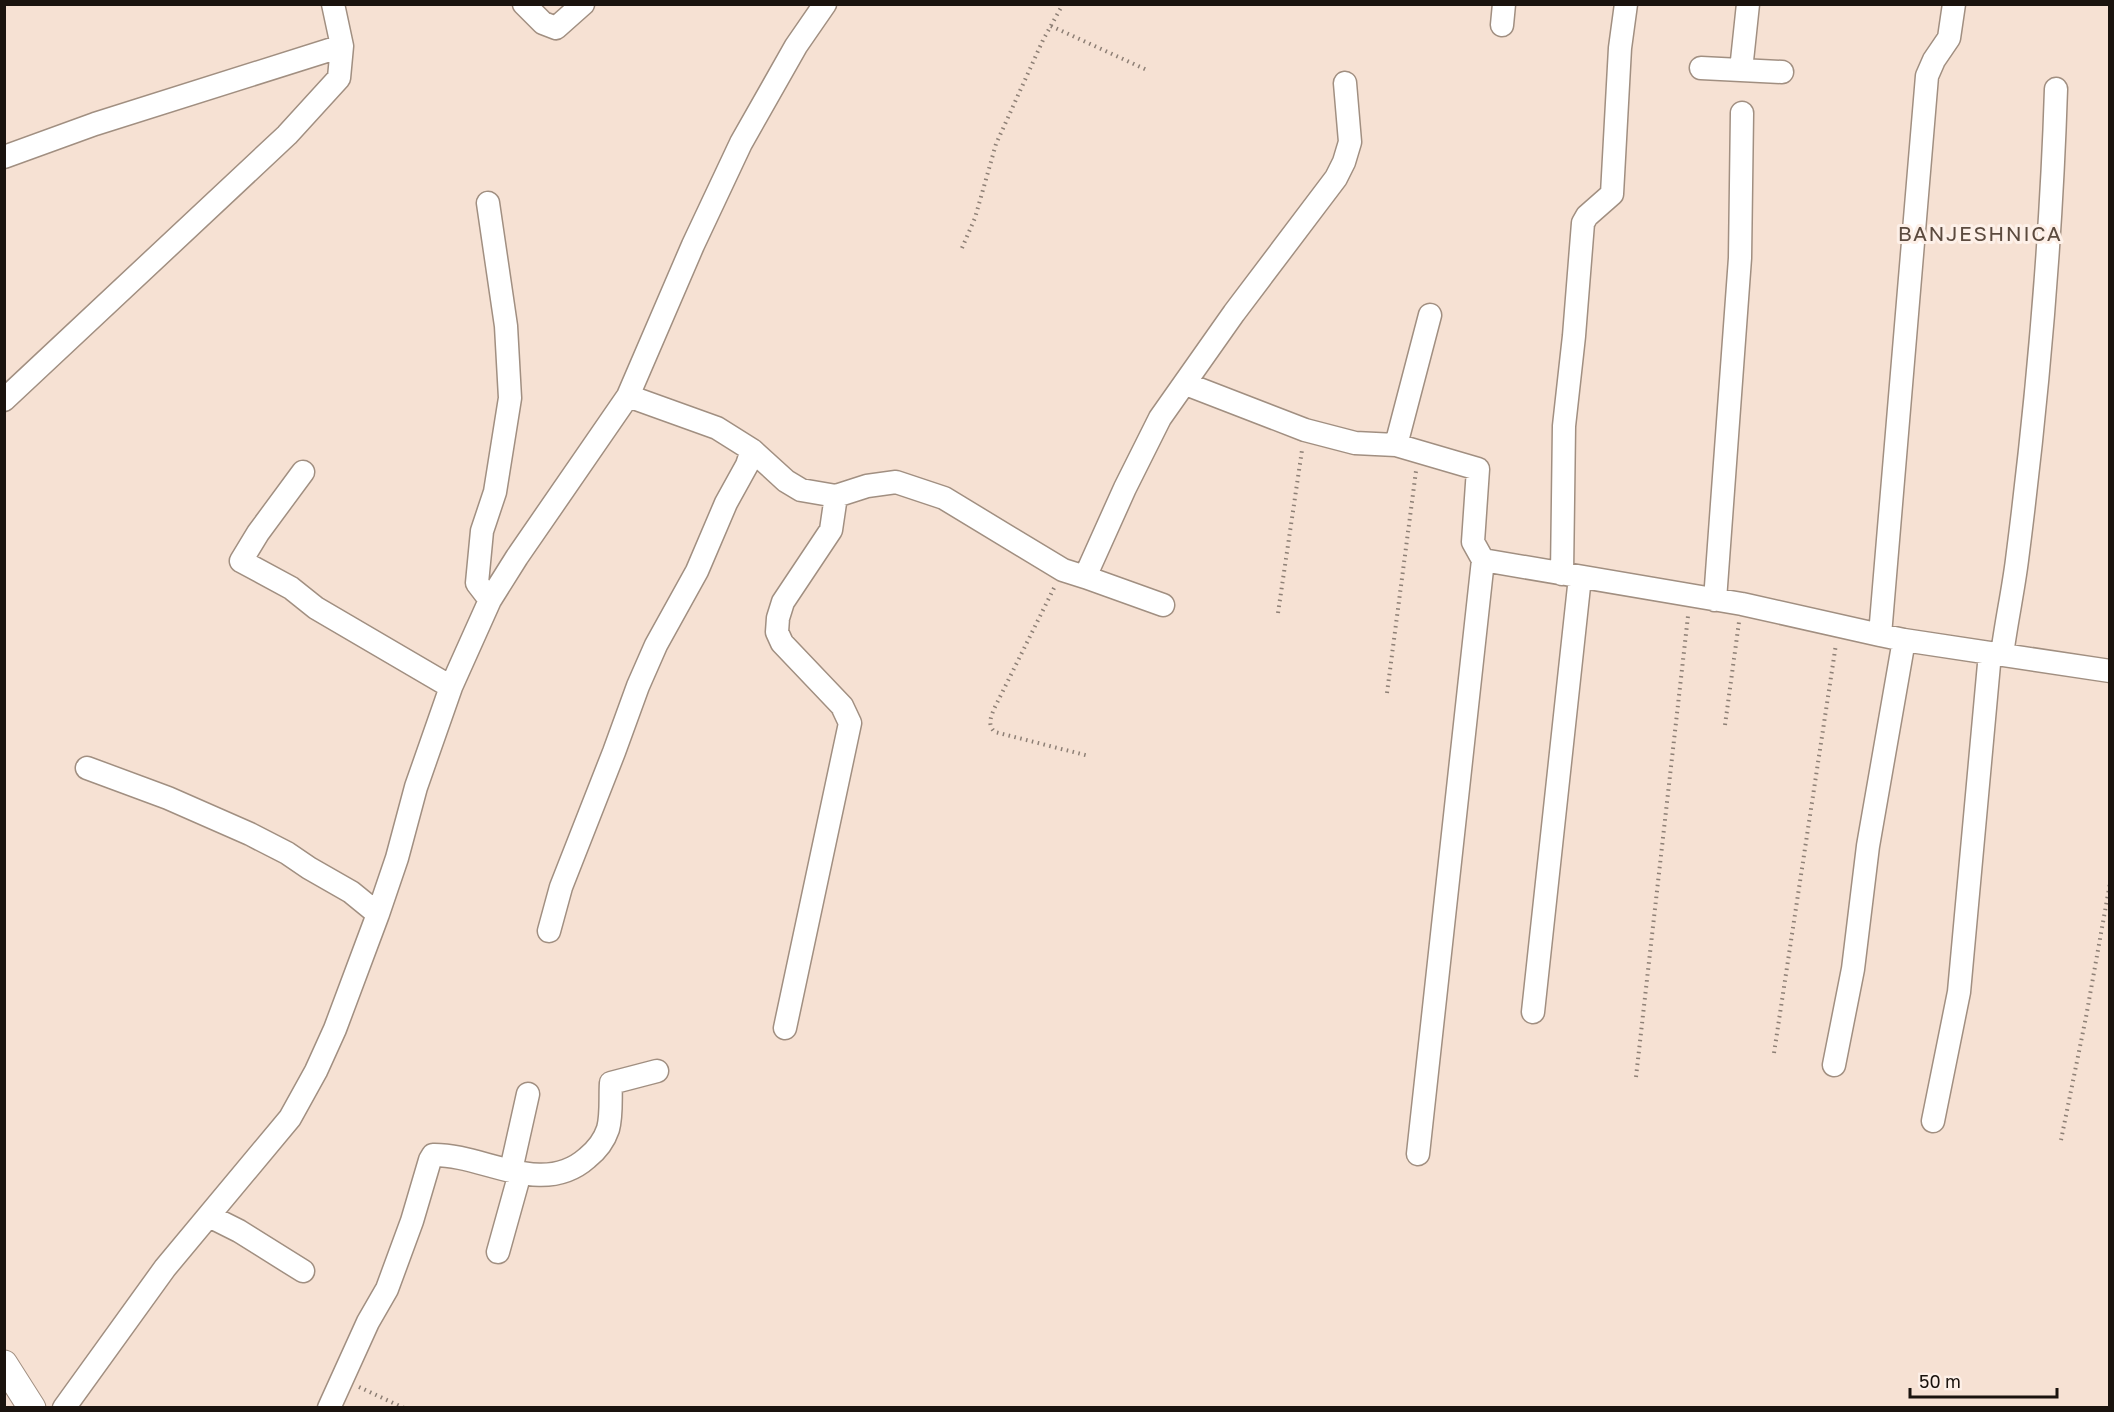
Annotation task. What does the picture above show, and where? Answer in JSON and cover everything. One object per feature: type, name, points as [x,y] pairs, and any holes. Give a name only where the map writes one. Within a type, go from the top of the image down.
[{"type":"street","points":[[4,400],[287,135],[339,78],[342,45],[333,4]]},
{"type":"street","points":[[524,4],[543,23],[556,28],[584,4]]},
{"type":"street","points":[[64,1407],[165,1268],[259,1157],[296,1109],[335,1029],[397,858],[416,787],[451,687],[490,600],[628,396],[693,245],[741,143],[796,46],[825,4]]},
{"type":"street","points":[[1533,1012],[1571,575],[1564,426],[1583,223],[1587,216],[1612,194],[1620,48],[1626,4]]},
{"type":"street","points":[[1741,70],[1748,4]]},
{"type":"street","points":[[1880,635],[1927,76],[1934,60],[1949,38],[1954,4]]},
{"type":"street","points":[[4,157],[95,124],[342,45]]},
{"type":"street","points":[[1701,68],[1782,72]]},
{"type":"street","points":[[1085,577],[1160,418],[1234,313],[1336,178],[1350,142],[1345,83]]},
{"type":"street","points":[[1934,1121],[1959,992],[1996,654],[2017,561],[2040,347],[2056,88]]},
{"type":"street","points":[[1715,600],[1740,258],[1742,113]]},
{"type":"street","points":[[488,203],[506,326],[510,398],[495,492],[482,531],[477,583],[490,600]]},
{"type":"street","points":[[1396,445],[1430,315]]},
{"type":"street","points":[[1186,384],[1305,430],[1355,442],[1396,445],[1478,469],[1473,542],[1483,560],[1418,1154]]},
{"type":"street","points":[[628,396],[717,428],[752,450],[786,481],[801,489],[836,496],[867,486],[896,482],[944,498],[1021,547],[1063,570],[1163,605]]},
{"type":"street","points":[[549,931],[561,887],[638,686],[656,645],[697,571],[752,450]]},
{"type":"street","points":[[303,472],[258,533],[241,561],[291,588],[316,608],[451,687]]},
{"type":"street","points":[[784,1028],[850,723],[842,706],[782,643],[777,632],[778,618],[783,602],[831,530],[836,496]]},
{"type":"street","points":[[1483,560],[1742,604],[1904,640],[2109,670]]},
{"type":"street","points":[[1834,1065],[1853,969],[1868,846],[1904,640]]},
{"type":"street","points":[[87,768],[168,798],[250,834],[287,853],[351,892],[378,914]]},
{"type":"street","points":[[329,1407],[368,1322],[387,1289],[433,1155],[462,1158],[516,1172],[557,1175],[584,1162],[603,1141],[609,1126],[611,1083],[657,1071]]},
{"type":"street","points":[[498,1252],[516,1172],[528,1094]]},
{"type":"street","points":[[209,1216],[239,1231],[303,1271]]},
{"type":"street","points":[[4,1364],[32,1407]]},
{"type":"path","points":[[962,248],[975,218],[996,144],[1051,26],[1064,4]]},
{"type":"path","points":[[1051,26],[1147,70]]},
{"type":"path","points":[[1278,613],[1305,430]]},
{"type":"path","points":[[1388,693],[1419,451]]},
{"type":"path","points":[[1063,570],[990,721],[991,729],[994,732],[1089,756]]},
{"type":"path","points":[[1636,1077],[1691,596]]},
{"type":"path","points":[[1725,725],[1742,604]]},
{"type":"path","points":[[1774,1053],[1839,626]]},
{"type":"path","points":[[2061,1140],[2086,1017],[2109,883]]},
{"type":"path","points":[[342,1380],[405,1407]]},
{"type":"district","name":"BANJESHNICA","points":[[1980,233]]}]
